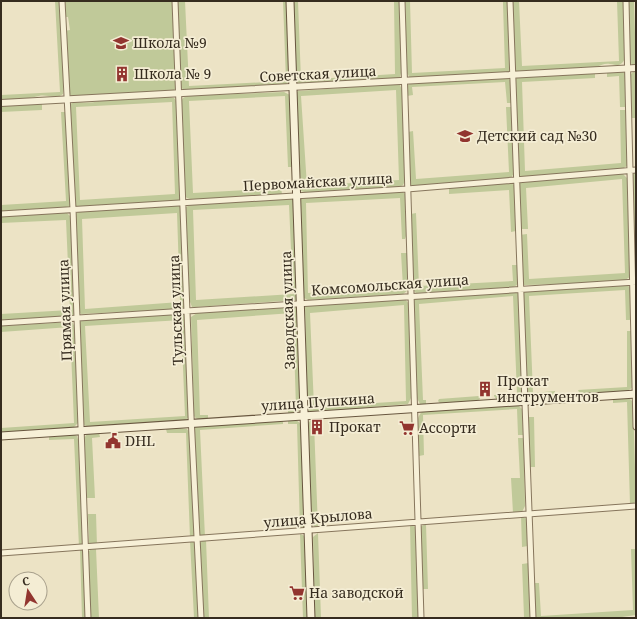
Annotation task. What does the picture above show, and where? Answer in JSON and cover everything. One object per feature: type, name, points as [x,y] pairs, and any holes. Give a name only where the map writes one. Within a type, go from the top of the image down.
[{"type":"main road","name":"Заводская улица","points":[[290,1],[298,195],[311,618]]},
{"type":"main road","name":"улица Пушкина","points":[[1,436],[636,394]]},
{"type":"street","name":"Прямая улица","points":[[62,1],[66,100],[73,209],[88,618]]},
{"type":"street","name":"Тульская улица","points":[[176,1],[201,618]]},
{"type":"street","points":[[402,1],[421,618]]},
{"type":"street","points":[[510,1],[533,618]]},
{"type":"street","points":[[626,1],[634,282],[636,427]]},
{"type":"street","name":"Советская улица","points":[[1,103],[636,68]]},
{"type":"street","name":"Первомайская улица","points":[[1,214],[407,189],[636,170]]},
{"type":"street","name":"Комсомольская улица","points":[[1,323],[634,282]]},
{"type":"street","name":"улица Крылова","points":[[1,554],[636,506]]},
{"type":"green space","points":[[55,1],[59,1],[64,80],[63,94],[57,97],[42,96],[1,100],[1,95],[60,92]]},
{"type":"green space","name":"Школа №9","points":[[64,1],[172,1],[176,88],[174,90],[72,97],[69,93],[64,31],[70,30],[68,17],[65,17]]},
{"type":"green space","points":[[177,1],[185,1],[189,86],[286,81],[283,1],[287,1],[289,82],[283,85],[185,90],[181,88]]},
{"type":"green space","points":[[292,1],[298,1],[301,80],[395,74],[394,1],[400,1],[400,77],[396,79],[296,84]]},
{"type":"green space","points":[[405,1],[410,1],[412,73],[505,68],[503,1],[508,1],[509,71],[410,78],[407,73]]},
{"type":"green space","points":[[511,1],[519,1],[522,66],[619,61],[617,1],[623,1],[625,59],[619,65],[606,64],[597,67],[514,70]]},
{"type":"green space","points":[[628,1],[634,1],[636,65],[632,65],[630,62]]},
{"type":"green space","points":[[636,71],[636,118],[631,118],[630,75]]},
{"type":"green space","points":[[607,72],[625,73],[628,107],[620,107],[619,76],[607,77]]},
{"type":"green space","points":[[595,73],[595,78],[522,82],[525,171],[621,163],[620,110],[628,110],[627,166],[622,169],[520,177],[518,175],[516,79],[518,77]]},
{"type":"green space","points":[[508,78],[510,80],[511,103],[507,103],[505,82],[412,87],[413,95],[407,96],[408,85],[412,83]]},
{"type":"green space","points":[[396,84],[400,85],[402,90],[405,181],[403,185],[399,187],[307,193],[301,191],[296,93],[298,91]],"holes":[[[396,90],[399,180],[307,186],[301,96]]]},
{"type":"green space","points":[[284,92],[290,95],[294,167],[288,167],[285,96],[189,101],[193,193],[281,188],[282,194],[193,200],[187,198],[185,196],[181,101],[183,98],[187,96]]},
{"type":"green space","points":[[174,98],[177,102],[182,197],[180,200],[76,207],[69,105],[75,102]],"holes":[[[172,102],[175,194],[80,200],[76,107]]]},
{"type":"green space","points":[[42,103],[42,110],[1,112],[1,106]]},
{"type":"green space","points":[[506,107],[511,107],[514,173],[511,178],[414,186],[410,185],[408,132],[413,131],[416,179],[509,172]]},
{"type":"green space","points":[[61,112],[65,112],[71,203],[70,207],[1,211],[1,205],[66,201]]},
{"type":"green space","points":[[636,172],[636,278],[631,175]]},
{"type":"green space","points":[[622,173],[627,178],[630,277],[625,280],[569,284],[524,285],[519,235],[527,234],[529,279],[625,273],[622,179],[526,188],[528,229],[519,229],[518,184]]},
{"type":"green space","points":[[509,182],[514,185],[516,231],[511,232],[509,190],[449,194],[449,188]]},
{"type":"green space","points":[[402,191],[405,194],[405,239],[402,239],[400,198],[306,203],[308,293],[403,287],[401,253],[407,253],[407,291],[403,294],[308,300],[304,298],[301,199]]},
{"type":"green space","points":[[289,198],[294,199],[298,297],[296,300],[192,307],[189,299],[186,207],[192,204]],"holes":[[[289,205],[293,294],[196,300],[193,210]]]},
{"type":"green space","points":[[181,206],[186,307],[180,309],[81,314],[79,312],[75,214],[79,212]],"holes":[[[177,213],[180,302],[85,309],[82,219]]]},
{"type":"green space","points":[[67,213],[71,217],[75,313],[73,316],[1,320],[1,314],[70,310],[66,220],[1,223],[1,216]]},
{"type":"green space","points":[[416,213],[419,286],[513,281],[512,265],[517,265],[517,285],[513,287],[416,293],[413,290],[411,214]]},
{"type":"green space","points":[[627,284],[630,288],[631,320],[626,320],[625,290],[529,296],[533,393],[555,391],[555,396],[527,396],[523,291]]},
{"type":"green space","points":[[517,291],[522,394],[519,398],[497,400],[494,396],[517,394],[513,296],[419,304],[423,400],[426,400],[426,404],[420,404],[417,398],[413,301],[417,297]]},
{"type":"green space","points":[[405,299],[409,304],[412,396],[408,404],[314,412],[309,411],[307,408],[305,307],[310,304]],"holes":[[[404,305],[406,401],[314,407],[310,313]]]},
{"type":"green space","points":[[293,307],[298,309],[300,408],[298,411],[296,413],[288,414],[288,409],[296,408],[293,313],[197,320],[200,415],[208,415],[208,419],[195,418],[191,317],[197,313]]},
{"type":"green space","points":[[185,315],[190,413],[188,418],[183,421],[89,427],[84,425],[79,322],[83,320]],"holes":[[[181,320],[185,416],[90,422],[85,326]]]},
{"type":"green space","points":[[72,322],[75,327],[78,423],[71,428],[1,433],[1,428],[74,423],[70,327],[1,332],[1,326]]},
{"type":"green space","points":[[627,331],[632,331],[632,388],[627,391],[580,394],[578,390],[627,387]]},
{"type":"green space","points":[[479,396],[480,399],[477,401],[440,403],[438,401],[439,399]]},
{"type":"green space","points":[[629,398],[633,402],[636,501],[630,505],[627,402],[613,403],[613,399]]},
{"type":"green space","points":[[518,405],[522,409],[523,435],[518,435],[517,409],[423,415],[424,455],[419,456],[417,426],[419,415],[422,412]]},
{"type":"green space","points":[[527,417],[534,417],[535,467],[529,467]]},
{"type":"green space","points":[[316,418],[324,418],[322,422],[314,423],[318,528],[312,524],[308,426],[310,421]]},
{"type":"green space","points":[[283,420],[283,424],[200,430],[205,537],[200,536],[198,534],[195,427]]},
{"type":"green space","points":[[288,420],[296,420],[300,423],[301,427],[305,528],[300,530],[297,424],[288,424]]},
{"type":"green space","points":[[172,427],[187,429],[190,433],[195,536],[190,538],[186,433],[167,433],[166,429]]},
{"type":"green space","points":[[99,433],[100,437],[92,438],[95,498],[87,498],[84,438],[87,434]]},
{"type":"green space","points":[[77,436],[79,443],[84,543],[79,547],[74,439],[49,440],[49,437]]},
{"type":"green space","points":[[518,438],[524,438],[525,506],[522,512],[513,513],[511,478],[520,478]]},
{"type":"green space","points":[[88,514],[96,514],[97,546],[90,545],[89,543]]},
{"type":"green space","points":[[521,516],[527,519],[528,546],[522,547]]},
{"type":"green space","points":[[426,524],[428,589],[423,589],[420,527]]},
{"type":"green space","points":[[410,525],[416,527],[419,618],[412,618]]},
{"type":"green space","points":[[318,533],[321,618],[315,618],[313,537]]},
{"type":"green space","points":[[300,534],[306,538],[308,618],[303,618]]},
{"type":"green space","points":[[206,540],[209,618],[203,618],[199,544]]},
{"type":"green space","points":[[190,541],[193,541],[196,545],[198,618],[194,618]]},
{"type":"green space","points":[[96,549],[99,618],[90,618],[88,552]]},
{"type":"green space","points":[[631,549],[636,549],[636,615],[615,618],[534,618],[532,583],[539,583],[541,616],[633,610]]},
{"type":"green space","points":[[80,550],[83,550],[84,552],[86,618],[82,618]]},
{"type":"green space","points":[[529,563],[530,618],[516,618],[524,617],[522,564]]},
{"type":"place","name":"Школа №9","points":[[121,43]]},
{"type":"place","name":"Школа № 9","points":[[122,74]]},
{"type":"place","name":"Детский сад №30","points":[[465,136]]},
{"type":"place","name":"Прокат инструментов","points":[[485,389]]},
{"type":"place","name":"Прокат","points":[[317,427]]},
{"type":"place","name":"Ассорти","points":[[407,428]]},
{"type":"place","name":"DHL","points":[[113,441]]},
{"type":"place","name":"На заводской","points":[[297,593]]}]
